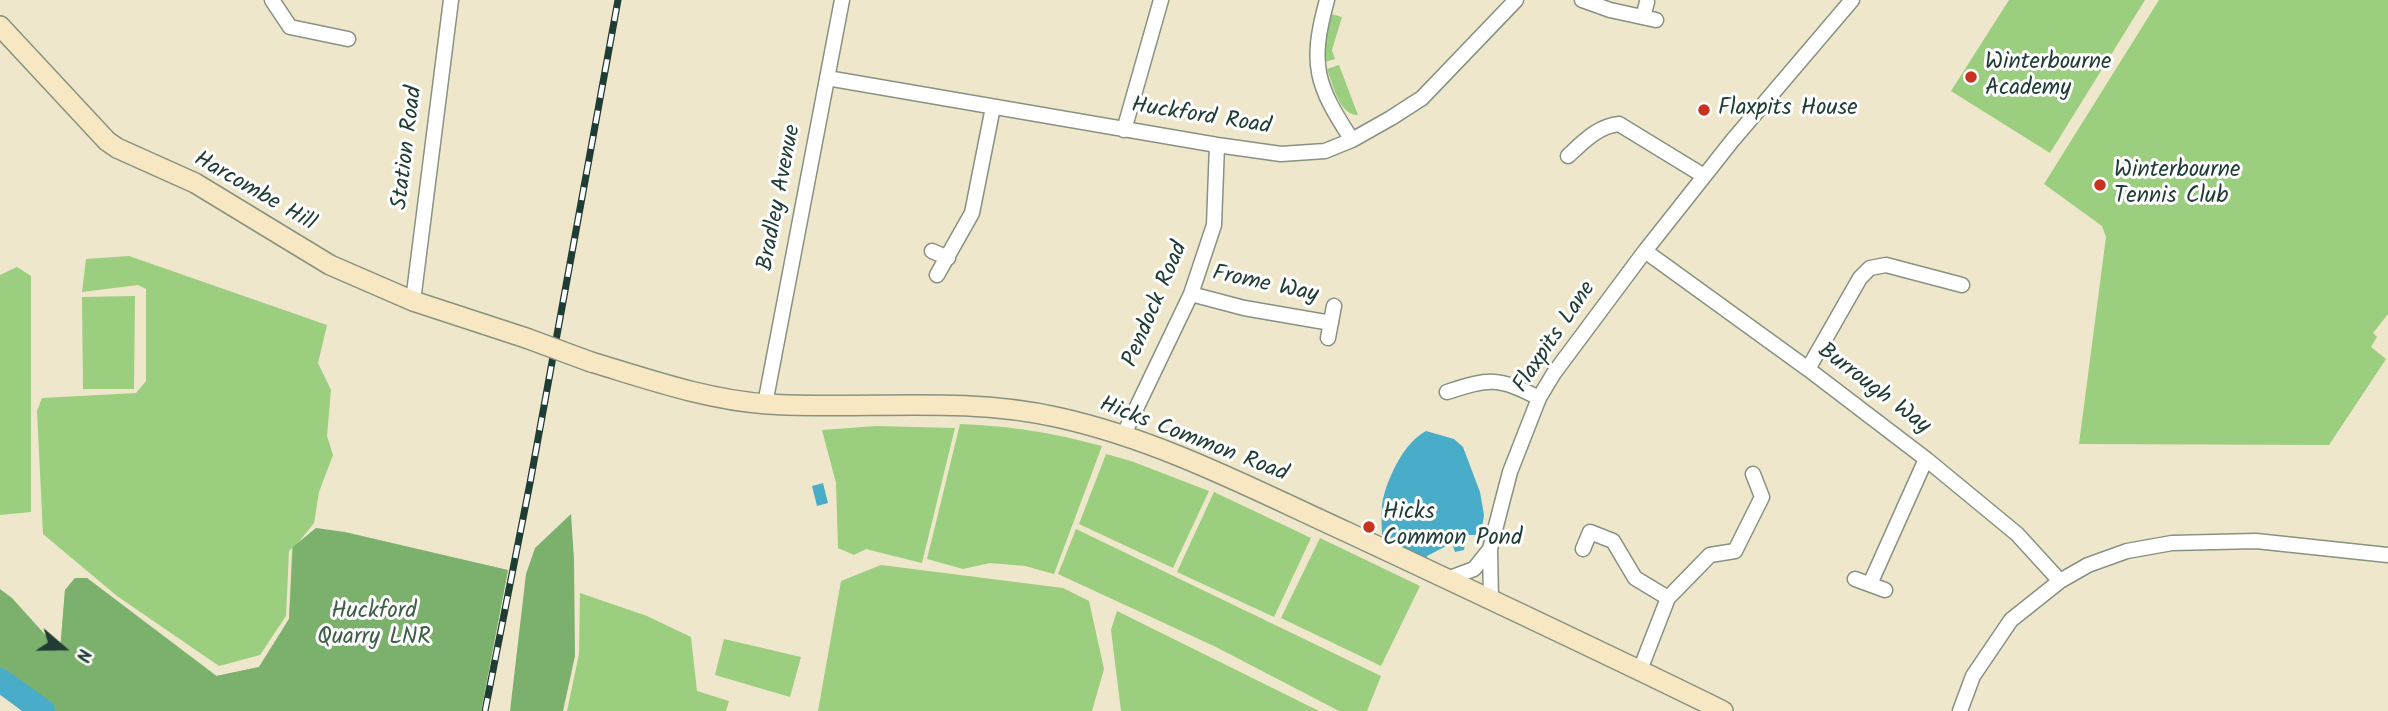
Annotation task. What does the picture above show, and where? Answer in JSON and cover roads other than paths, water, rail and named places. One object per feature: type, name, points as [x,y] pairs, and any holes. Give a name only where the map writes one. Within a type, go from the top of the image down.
[{"type":"street","points":[[272,0],[290,27],[348,39]]},
{"type":"street","name":"Station Road","points":[[413,301],[450,0]]},
{"type":"street","name":"Bradley Avenue","points":[[765,404],[842,0]]},
{"type":"street","points":[[1124,130],[1161,0]]},
{"type":"street","points":[[1327,0],[1316,47],[1317,60],[1328,104],[1352,141]]},
{"type":"street","name":"Huckford Road","points":[[827,78],[1217,145],[1281,154],[1325,152],[1352,141],[1422,98],[1517,0]]},
{"type":"street","points":[[1581,0],[1610,10],[1650,18],[1647,2]]},
{"type":"street","name":"Flaxpits Lane","points":[[1492,600],[1490,549],[1510,471],[1539,398],[1554,373],[1704,176],[1852,0]]},
{"type":"street","name":"Harcombe Hill","points":[[0,26],[107,141],[117,148],[195,183],[330,265],[413,301],[526,338]]},
{"type":"street","points":[[937,275],[972,213],[993,107]]},
{"type":"street","points":[[1568,156],[1589,136],[1609,125],[1619,124],[1704,176]]},
{"type":"street","name":"Pendock Road","points":[[1123,436],[1191,293],[1214,225],[1217,145]]},
{"type":"street","points":[[932,251],[948,258]]},
{"type":"street","name":"Burrough Way","points":[[1645,251],[1808,369],[1926,459],[2017,534],[2060,582]]},
{"type":"street","points":[[1808,369],[1860,278],[1870,268],[1886,265],[1962,285]]},
{"type":"street","name":"Frome Way","points":[[1191,293],[1244,308],[1331,323]]},
{"type":"street","name":"Frome Way","points":[[1328,338],[1334,306]]},
{"type":"street","name":"Hicks Common Road","points":[[526,338],[591,362],[670,386],[765,404],[1000,407],[1056,417],[1123,436],[1215,471],[1723,711]]},
{"type":"street","points":[[1447,392],[1480,381],[1495,381],[1539,398]]},
{"type":"street","points":[[1870,584],[1926,459]]},
{"type":"street","points":[[1640,670],[1668,598],[1710,555],[1735,551],[1762,497],[1753,474]]},
{"type":"street","points":[[1583,549],[1590,532],[1613,541],[1635,579],[1668,598]]},
{"type":"street","points":[[1961,711],[1973,676],[2011,620],[2060,582],[2088,565],[2127,551],[2172,543],[2256,541],[2388,554]]},
{"type":"street","points":[[1447,579],[1474,569],[1490,549]]},
{"type":"street","points":[[1855,579],[1885,590]]},
{"type":"water","points":[[1426,431],[1454,439],[1463,447],[1480,492],[1484,515],[1481,535],[1466,535],[1464,550],[1455,552],[1452,543],[1427,556],[1427,562],[1382,540],[1382,505],[1390,477],[1412,442]]},
{"type":"water","points":[[823,483],[828,503],[817,506],[812,486]]},
{"type":"waterway","points":[[0,680],[43,711]]},
{"type":"railway","points":[[485,711],[530,483],[618,0]]},
{"type":"place","name":"Winterbourne Academy","points":[[1971,77]]},
{"type":"place","name":"Flaxpits House","points":[[1704,110]]},
{"type":"place","name":"Winterbourne Tennis Club","points":[[2100,185]]},
{"type":"place","name":"Hicks Common Pond","points":[[1369,527]]},
{"type":"park label","name":"Huckford Quarry LNR","points":[[374,626]]}]
